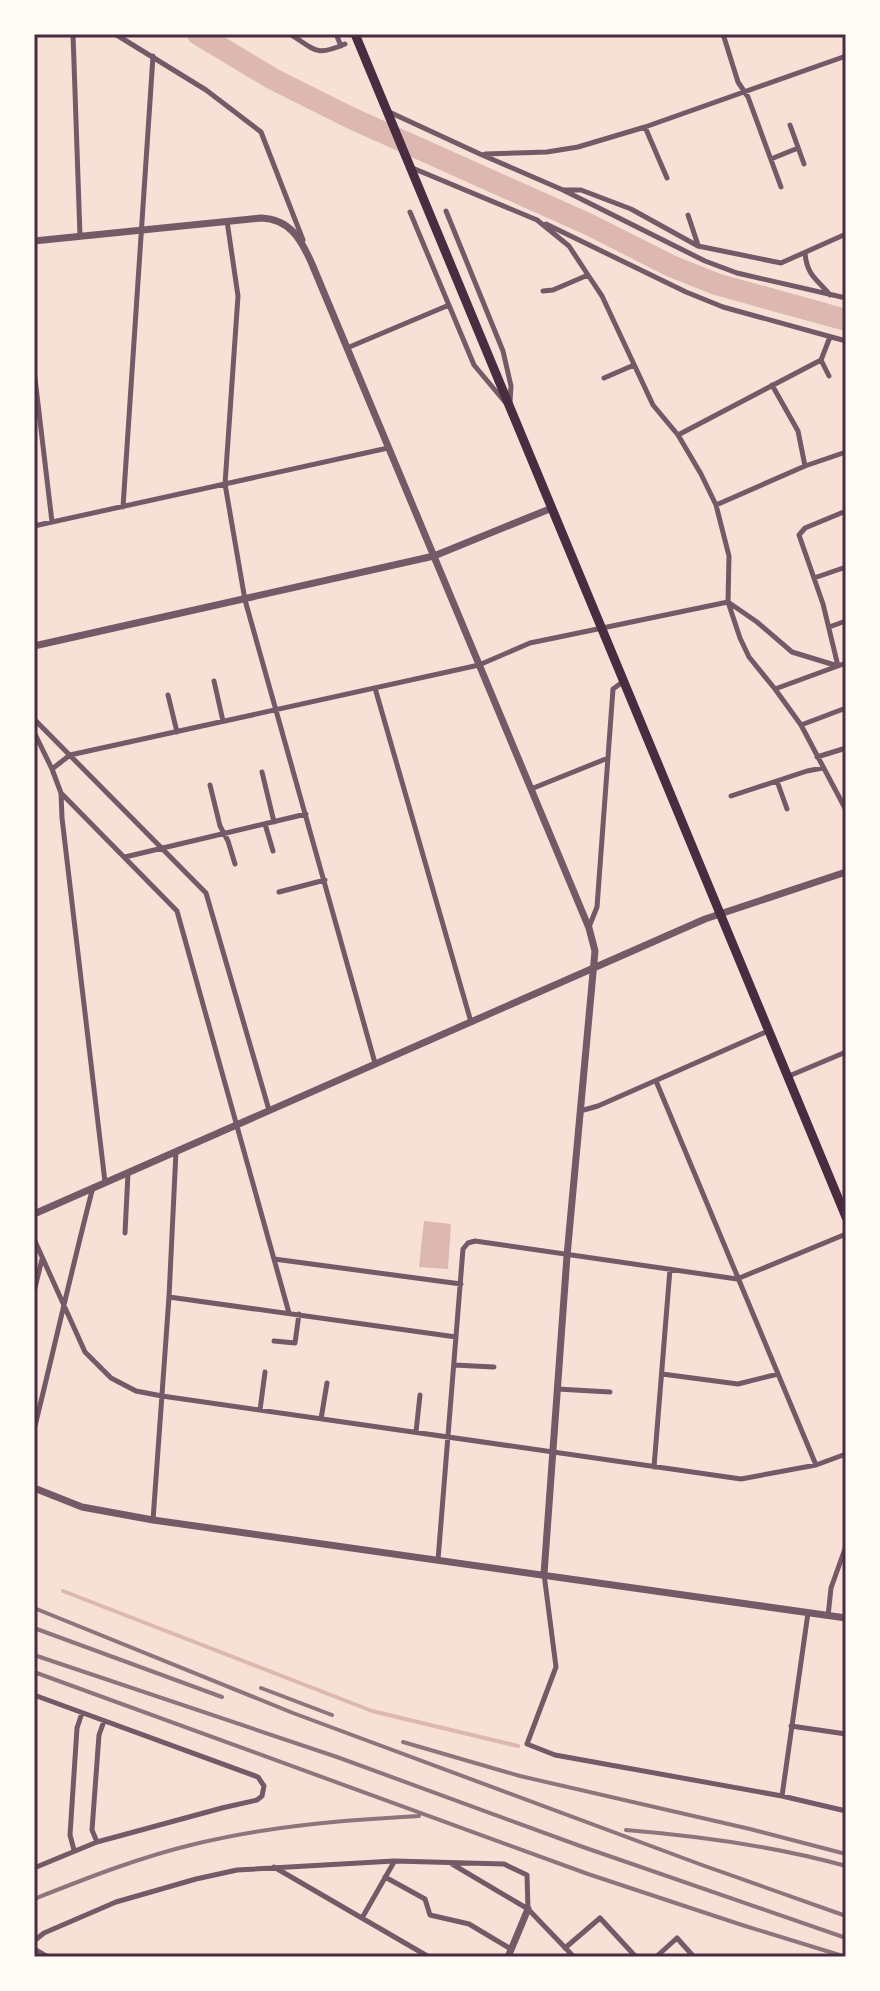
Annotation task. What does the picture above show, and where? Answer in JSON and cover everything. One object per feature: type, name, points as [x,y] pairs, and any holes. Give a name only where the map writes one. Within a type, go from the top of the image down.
[{"type":"highway","points":[[355,34],[846,1217]]},
{"type":"street","points":[[73,34],[80,236]]},
{"type":"street","points":[[115,34],[206,90],[261,132],[346,348],[589,928],[595,951],[567,1254],[544,1574],[556,1667],[527,1744],[555,1755],[782,1796],[846,1811]]},
{"type":"street","points":[[290,34],[320,52],[343,45],[336,34]]},
{"type":"street","points":[[723,34],[738,82],[748,97],[781,187]]},
{"type":"street","points":[[123,507],[153,56]]},
{"type":"street","points":[[480,154],[547,152],[578,147],[645,127],[846,56]]},
{"type":"street","points":[[388,114],[563,190],[705,261],[737,273],[846,298]]},
{"type":"street","points":[[790,125],[804,164]]},
{"type":"street","points":[[645,127],[667,178]]},
{"type":"street","points":[[771,159],[798,148]]},
{"type":"street","points":[[408,163],[537,220],[695,296],[723,307],[846,341]]},
{"type":"street","points":[[563,190],[581,190],[631,209],[698,246],[781,263],[846,234]]},
{"type":"street","points":[[446,211],[503,351],[511,386],[510,408]]},
{"type":"street","points":[[410,212],[474,365],[510,408]]},
{"type":"street","points":[[688,215],[698,246]]},
{"type":"street","points":[[34,241],[261,218],[280,222],[297,235],[312,264]]},
{"type":"street","points":[[537,220],[569,246],[602,296],[653,405],[678,435],[716,505],[729,556],[728,602],[749,657],[801,725],[846,810]]},
{"type":"street","points":[[227,221],[238,296],[225,484],[245,600],[375,1063]]},
{"type":"street","points":[[805,253],[812,278],[831,295]]},
{"type":"street","points":[[543,291],[553,290],[588,275]]},
{"type":"street","points":[[346,348],[449,305]]},
{"type":"street","points":[[678,435],[821,360],[830,337]]},
{"type":"street","points":[[821,360],[829,376]]},
{"type":"street","points":[[604,378],[634,365]]},
{"type":"street","points":[[34,370],[52,522]]},
{"type":"street","points":[[772,385],[798,431],[805,466]]},
{"type":"street","points":[[34,526],[388,448]]},
{"type":"street","points":[[716,505],[805,466],[846,452]]},
{"type":"street","points":[[34,646],[434,556],[552,508]]},
{"type":"street","points":[[838,666],[829,627],[799,535],[805,528],[846,511]]},
{"type":"street","points":[[814,578],[846,567]]},
{"type":"street","points":[[52,769],[70,755],[479,665],[530,643],[728,602],[792,652],[838,666]]},
{"type":"street","points":[[829,627],[846,621]]},
{"type":"street","points":[[775,689],[846,663]]},
{"type":"street","points":[[589,928],[597,907],[613,689],[624,680]]},
{"type":"street","points":[[214,681],[223,721]]},
{"type":"street","points":[[375,688],[471,1022]]},
{"type":"street","points":[[168,695],[177,732]]},
{"type":"street","points":[[801,725],[846,708]]},
{"type":"street","points":[[34,719],[206,893],[269,1110]]},
{"type":"street","points":[[34,732],[61,793],[105,1182]]},
{"type":"street","points":[[817,757],[846,748]]},
{"type":"street","points":[[531,790],[608,758]]},
{"type":"street","points":[[731,796],[823,768]]},
{"type":"street","points":[[262,772],[274,822]]},
{"type":"street","points":[[777,781],[787,809]]},
{"type":"street","points":[[210,785],[220,826],[235,864]]},
{"type":"street","points":[[836,794],[846,790]]},
{"type":"street","points":[[61,793],[177,911],[289,1313]]},
{"type":"street","points":[[125,857],[306,814]]},
{"type":"street","points":[[265,824],[273,851]]},
{"type":"street","points":[[34,1214],[721,913],[846,872]]},
{"type":"street","points":[[279,892],[325,880]]},
{"type":"street","points":[[580,1111],[598,1106],[769,1031]]},
{"type":"street","points":[[788,1076],[846,1052]]},
{"type":"street","points":[[656,1081],[816,1465]]},
{"type":"street","points":[[153,1520],[176,1151]]},
{"type":"street","points":[[125,1233],[128,1172]]},
{"type":"street","points":[[34,1430],[93,1187]]},
{"type":"street","points":[[438,1560],[463,1249],[468,1243],[475,1241],[737,1279],[846,1234]]},
{"type":"street","points":[[34,1239],[85,1352],[111,1378],[136,1391],[741,1479],[816,1465],[846,1454]]},
{"type":"street","points":[[34,1292],[42,1258]]},
{"type":"street","points":[[274,1259],[461,1284]]},
{"type":"street","points":[[654,1467],[670,1269]]},
{"type":"street","points":[[169,1297],[456,1337]]},
{"type":"street","points":[[274,1341],[295,1343],[299,1314]]},
{"type":"street","points":[[454,1365],[494,1367]]},
{"type":"street","points":[[260,1410],[265,1372]]},
{"type":"street","points":[[662,1374],[738,1384],[778,1374]]},
{"type":"street","points":[[321,1419],[327,1383]]},
{"type":"street","points":[[557,1389],[610,1392]]},
{"type":"street","points":[[416,1432],[420,1395]]},
{"type":"street","points":[[34,1488],[82,1507],[153,1520],[846,1618]]},
{"type":"street","points":[[828,1616],[831,1588],[846,1546]]},
{"type":"street","points":[[782,1796],[808,1613]]},
{"type":"street","points":[[34,1695],[258,1777],[263,1783],[264,1792],[257,1800],[97,1842],[34,1868]]},
{"type":"street","points":[[74,1850],[70,1835],[77,1728],[82,1713]]},
{"type":"street","points":[[97,1842],[92,1830],[99,1735],[104,1721]]},
{"type":"street","points":[[791,1726],[846,1734]]},
{"type":"street","points":[[362,1918],[394,1861]]},
{"type":"street","points":[[34,1941],[44,1933],[116,1902],[196,1879],[237,1870],[274,1867],[394,1861],[504,1864],[527,1875],[528,1909],[509,1953],[469,1924],[430,1915],[425,1899],[385,1877]]},
{"type":"street","points":[[450,1864],[528,1909],[574,1957]]},
{"type":"street","points":[[274,1867],[429,1957]]},
{"type":"street","points":[[565,1948],[600,1918],[636,1957]]},
{"type":"street","points":[[656,1957],[677,1938],[694,1957]]},
{"type":"street","points":[[34,1949],[48,1957]]},
{"type":"shaded area","points":[[424,1221],[451,1224],[448,1269],[419,1267]]},
{"type":"waterway","points":[[198,34],[273,79],[351,118],[590,225],[671,266],[716,284],[846,320]]},
{"type":"waterway","points":[[63,1591],[372,1711],[518,1746]]},
{"type":"railway","points":[[34,1608],[293,1713],[846,1916]]},
{"type":"railway","points":[[34,1628],[222,1697]]},
{"type":"railway","points":[[34,1655],[337,1757],[846,1938]]},
{"type":"railway","points":[[34,1672],[588,1874],[846,1957]]},
{"type":"railway","points":[[261,1688],[332,1715]]},
{"type":"railway","points":[[403,1742],[520,1776],[846,1854]]},
{"type":"railway","points":[[34,1899],[174,1849],[223,1838],[307,1825],[419,1816]]},
{"type":"railway","points":[[626,1830],[737,1843],[846,1866]]}]
